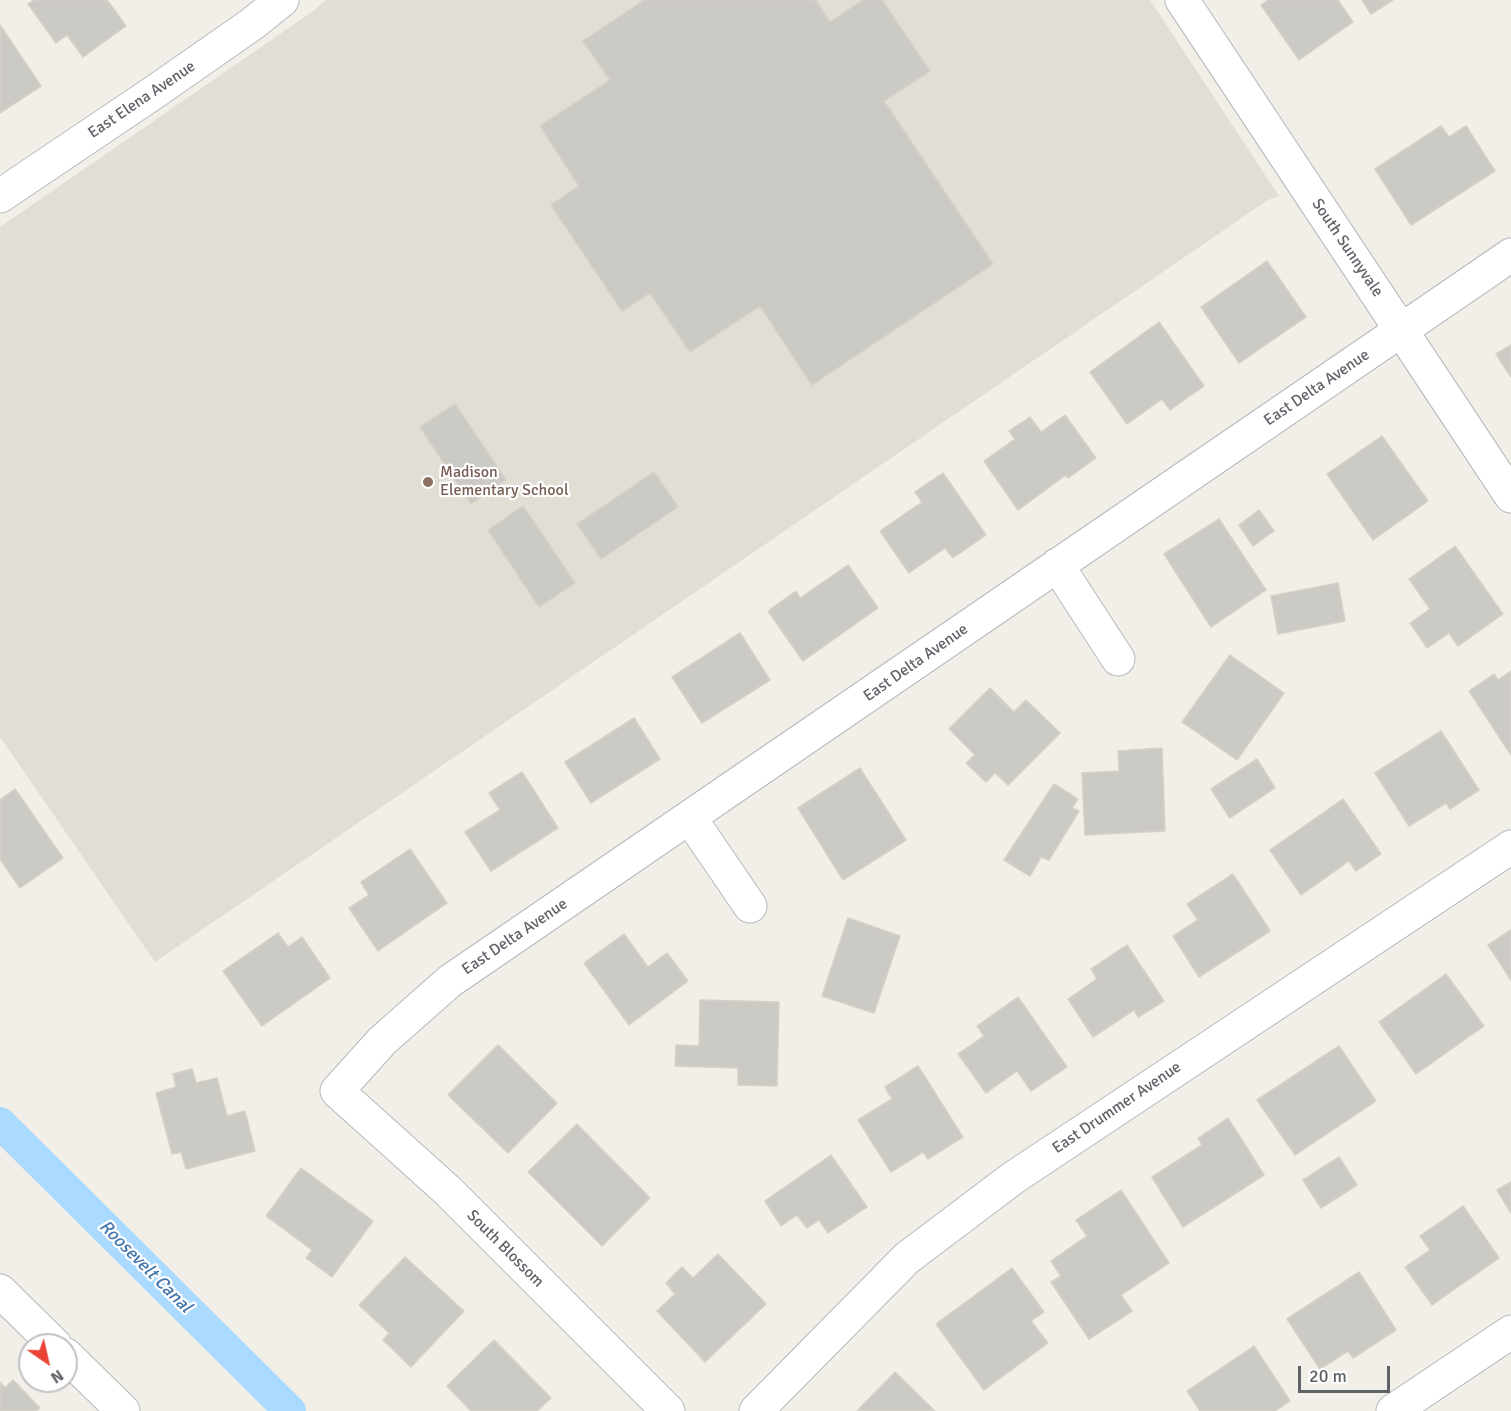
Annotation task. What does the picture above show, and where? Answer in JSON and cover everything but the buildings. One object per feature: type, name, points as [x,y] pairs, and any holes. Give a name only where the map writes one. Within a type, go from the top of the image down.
[{"type":"street","name":"East Elena Avenue","points":[[0,196],[156,91],[252,24],[282,0]]},
{"type":"street","name":"South Sunnyvale","points":[[1182,0],[1511,496]]},
{"type":"street","name":"East Delta Avenue","points":[[337,1091],[382,1041],[450,981],[1511,255]]},
{"type":"street","points":[[1057,566],[1118,659]]},
{"type":"street","points":[[690,818],[750,906]]},
{"type":"street","name":"East Drummer Avenue","points":[[756,1411],[907,1258],[1013,1178],[1511,847]]},
{"type":"street","name":"South Blossom","points":[[337,1091],[447,1190],[668,1411]]},
{"type":"street","points":[[0,1291],[43,1333]]},
{"type":"street","points":[[1393,1411],[1511,1332]]},
{"type":"street","points":[[78,1367],[123,1411]]},
{"type":"shaded area","name":"Madison Elementary School","points":[[326,0],[1150,0],[1279,196],[1268,200],[155,962],[0,737],[0,227],[312,12]]},
{"type":"waterway","name":"Roosevelt Canal","points":[[0,1123],[290,1411]]},
{"type":"place","name":"Madison Elementary School","points":[[428,482]]}]
